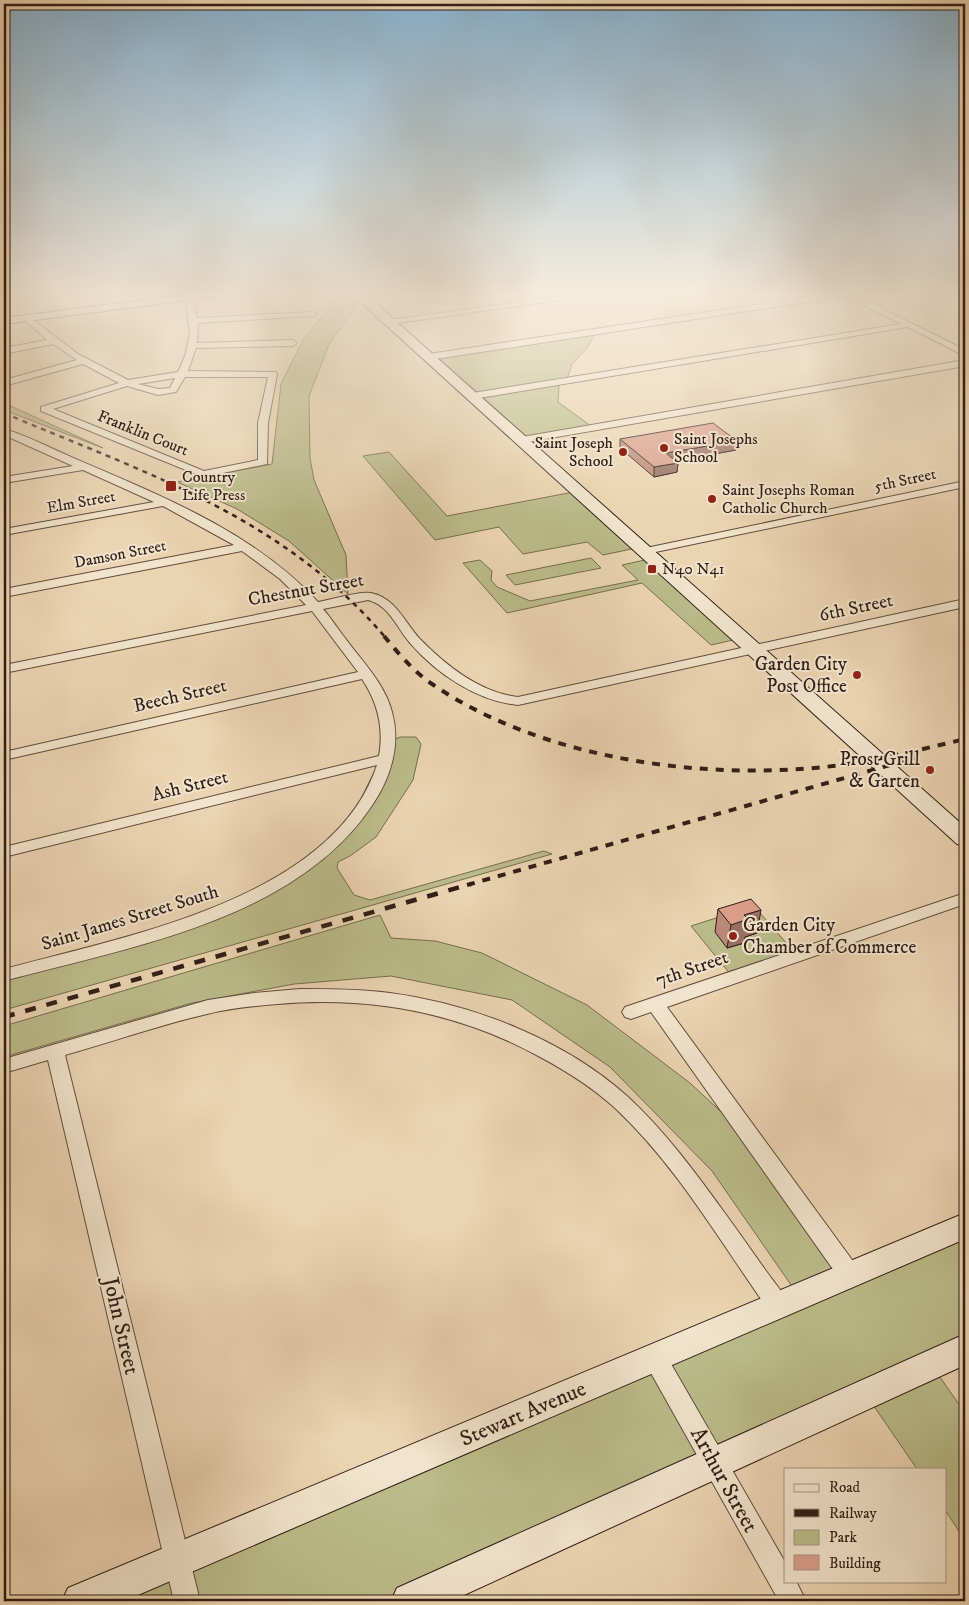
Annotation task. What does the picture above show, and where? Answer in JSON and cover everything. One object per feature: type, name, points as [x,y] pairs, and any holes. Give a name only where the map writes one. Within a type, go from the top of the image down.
[{"type":"main road","points":[[440,366],[965,838]]},
{"type":"main road","name":"Stewart Avenue","points":[[81,1601],[965,1226]]},
{"type":"main road","points":[[410,1601],[965,1349]]},
{"type":"street","points":[[4,383],[67,366]]},
{"type":"street","points":[[95,366],[128,383],[155,393],[173,390],[187,366]]},
{"type":"street","points":[[473,396],[657,366]]},
{"type":"street","points":[[522,440],[948,366]]},
{"type":"street","points":[[128,383],[183,374]]},
{"type":"street","name":"Franklin Court","points":[[128,383],[44,409],[202,474],[263,462],[263,423],[273,374],[183,374]]},
{"type":"street","name":"Saint James Street South","points":[[4,975],[190,923],[238,904],[276,885],[320,854],[355,820],[380,781],[389,743],[386,712],[365,674],[314,606],[289,581],[243,547],[206,524],[83,466],[5,433]]},
{"type":"street","points":[[4,480],[83,466]]},
{"type":"street","name":"5th Street","points":[[646,551],[965,484]]},
{"type":"street","name":"Elm Street","points":[[4,532],[164,503]]},
{"type":"street","name":"Damson Street","points":[[4,593],[243,547]]},
{"type":"street","name":"Chestnut Street","points":[[4,669],[363,596],[382,600],[415,641],[436,660],[489,694],[512,701],[754,649]]},
{"type":"street","name":"6th Street","points":[[754,649],[965,603]]},
{"type":"street","name":"Beech Street","points":[[4,756],[365,674]]},
{"type":"street","name":"Ash Street","points":[[4,852],[386,759]]},
{"type":"street","name":"7th Street","points":[[631,1012],[965,898]]},
{"type":"street","points":[[4,1066],[208,1007],[241,1000],[289,995],[330,994],[378,997],[438,1008],[472,1018],[513,1033],[538,1045],[582,1072],[627,1108],[667,1150],[778,1305]]},
{"type":"street","points":[[655,1004],[850,1275]]},
{"type":"street","name":"John Street","points":[[55,1051],[187,1601]]},
{"type":"street","name":"Arthur Street","points":[[655,1358],[792,1601]]},
{"type":"green space","points":[[290,366],[321,366],[309,396],[310,458],[314,480],[346,555],[348,594],[289,541],[237,509],[177,482],[272,464],[281,384]]},
{"type":"green space","points":[[437,366],[571,366],[568,376],[559,386],[558,402],[595,429],[522,442]]},
{"type":"green space","points":[[4,403],[103,448],[4,410]]},
{"type":"green space","points":[[389,452],[447,516],[579,491],[641,547],[603,555],[587,542],[523,554],[499,527],[435,540],[363,456]]},
{"type":"green space","points":[[591,558],[601,568],[515,585],[506,575]]},
{"type":"green space","points":[[654,558],[742,638],[711,645],[642,583],[507,613],[463,563],[480,560],[492,571],[491,580],[497,587],[530,601],[638,580],[622,565]]},
{"type":"green space","points":[[400,737],[416,737],[421,744],[413,780],[376,837],[350,856],[338,862],[337,868],[354,895],[370,900],[544,851],[552,854],[4,1010],[4,973],[190,923],[256,895],[345,831],[389,742]]},
{"type":"green space","points":[[754,906],[795,953],[731,975],[691,926]]},
{"type":"green space","points":[[380,915],[391,938],[435,941],[482,953],[587,1005],[690,1083],[772,1159],[859,1270],[965,1225],[965,1355],[935,1370],[965,1413],[965,1540],[946,1512],[946,1468],[916,1468],[869,1399],[419,1601],[72,1601],[798,1295],[712,1171],[610,1067],[512,1000],[391,976],[294,984],[192,1003],[4,1057],[4,1026]]},
{"type":"building","points":[[713,423],[737,441],[666,453],[678,463],[654,467],[620,439]]},
{"type":"building","points":[[751,899],[761,910],[744,915],[748,919],[731,925],[718,909]]},
{"type":"railway","points":[[4,413],[159,478],[209,502],[256,529],[302,559],[345,595],[385,637]]},
{"type":"railway","points":[[384,636],[425,679],[475,709],[521,730],[570,746],[620,758],[672,766],[724,770],[775,770],[824,767],[860,762],[965,739]]},
{"type":"railway","points":[[467,885],[915,758]]},
{"type":"railway","points":[[4,1017],[471,884]]},
{"type":"place","name":"Saint Josephs School","points":[[664,448]]},
{"type":"place","name":"Saint Joseph School","points":[[623,452]]},
{"type":"place","name":"Country Life Press","points":[[171,486]]},
{"type":"place","name":"Saint Josephs Roman Catholic Church","points":[[712,499]]},
{"type":"place","name":"N40 N41","points":[[652,569]]},
{"type":"place","name":"Garden City Post Office","points":[[857,675]]},
{"type":"place","name":"Prost Grill & Garten","points":[[930,770]]},
{"type":"place","name":"Garden City Chamber of Commerce","points":[[733,936]]}]
